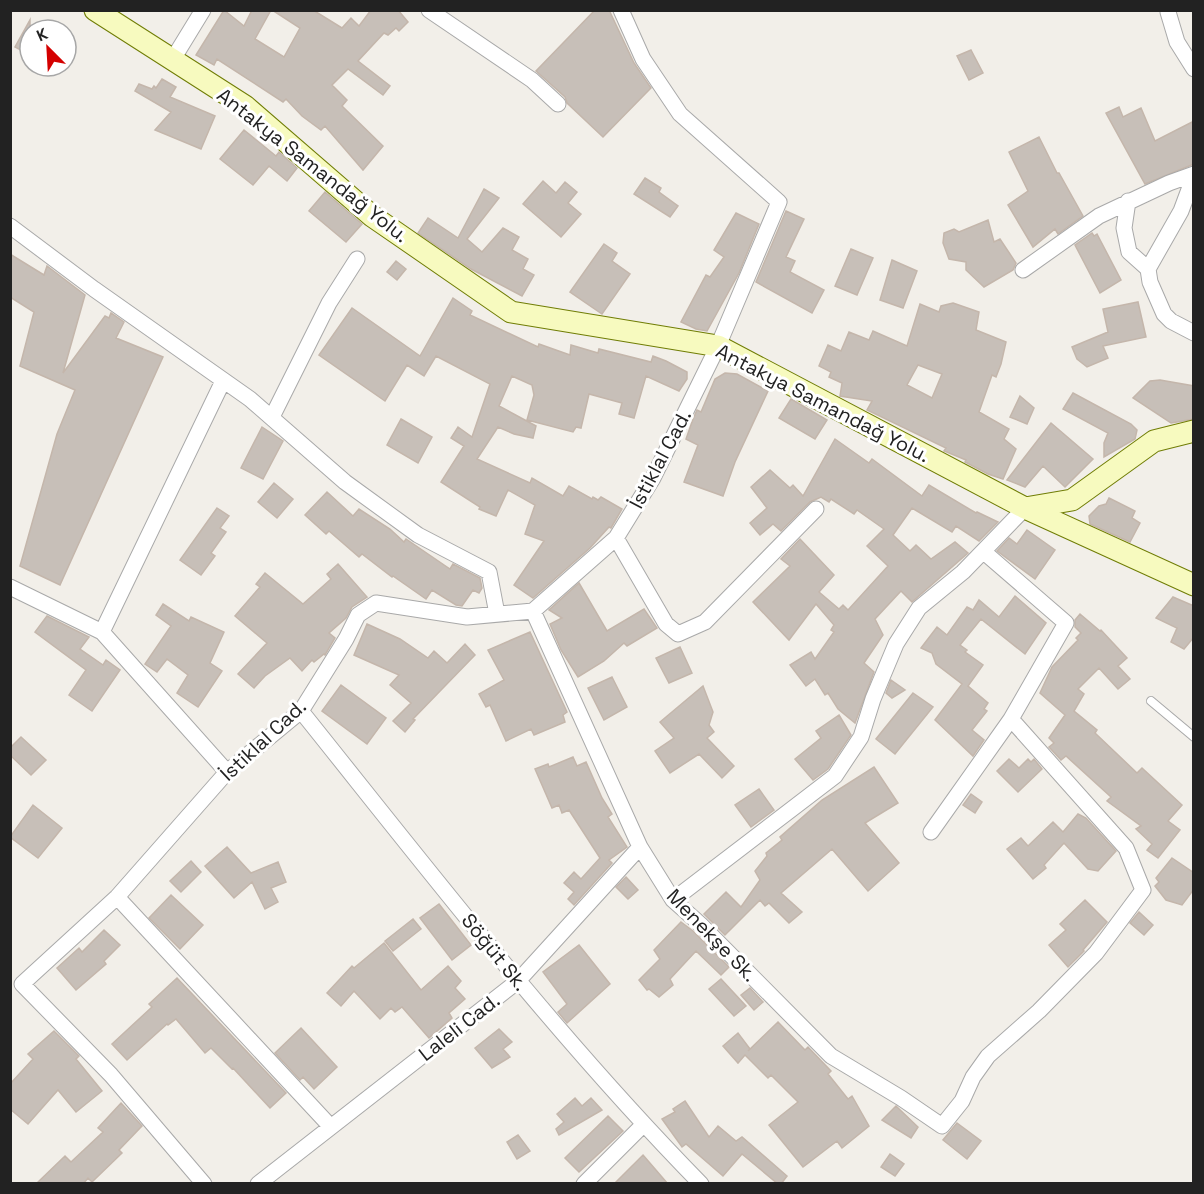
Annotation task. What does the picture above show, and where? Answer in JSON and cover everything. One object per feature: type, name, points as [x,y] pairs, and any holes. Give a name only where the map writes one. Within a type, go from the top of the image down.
[{"type":"street","name":"Antakya Samandağ Yolu.","points":[[94,10],[245,106],[372,216],[511,312],[718,346],[1025,508],[1194,585]]},
{"type":"street","points":[[173,59],[203,10]]},
{"type":"street","points":[[429,10],[532,80],[558,104]]},
{"type":"street","name":"İstiklal Cad.","points":[[204,1184],[111,1075],[22,984],[117,897],[227,772],[301,711],[346,639],[358,615],[376,603],[467,617],[532,612],[616,538],[653,478],[718,346],[779,202],[680,114],[643,59],[621,10]]},
{"type":"street","points":[[1168,12],[1177,42],[1194,69]]},
{"type":"street","points":[[1023,270],[1100,216],[1169,183],[1194,175]]},
{"type":"street","points":[[1194,175],[1181,211],[1148,269],[1150,282],[1164,314],[1171,321],[1194,333]]},
{"type":"street","points":[[1128,201],[1124,228],[1129,252],[1148,269]]},
{"type":"street","points":[[10,226],[272,417],[345,482],[418,535],[489,572],[497,614]]},
{"type":"street","points":[[272,417],[329,303],[357,259]]},
{"type":"street","points":[[102,632],[224,381]]},
{"type":"street","points":[[673,900],[835,776],[861,737],[873,699],[896,644],[919,608],[984,552],[1025,508],[1072,500],[1154,441],[1194,431]]},
{"type":"street","points":[[616,538],[666,624],[678,634],[705,622],[816,509]]},
{"type":"street","points":[[931,832],[1011,719],[1066,623],[984,552]]},
{"type":"street","points":[[10,586],[102,632],[227,772]]},
{"type":"street","name":"Menekşe Sk.","points":[[532,612],[640,847],[673,900],[700,924],[831,1056],[901,1098],[942,1126],[962,1101],[973,1077],[988,1056],[1039,1011],[1096,953],[1143,890],[1126,848],[1011,719]]},
{"type":"street","name":"Söğüt Sk.","points":[[301,711],[518,981],[643,1125],[701,1184]]},
{"type":"street","name":"Laleli Cad.","points":[[258,1184],[518,981],[640,847]]},
{"type":"street","points":[[117,897],[331,1127]]},
{"type":"street","points":[[584,1184],[643,1125]]},
{"type":"lane","points":[[1151,701],[1194,737]]},
{"type":"building","points":[[224,10],[244,26],[252,10],[271,10],[255,39],[284,57],[300,28],[272,10],[313,10],[342,28],[351,18],[359,26],[371,10],[398,10],[408,22],[399,31],[396,28],[388,35],[384,33],[358,61],[390,86],[383,95],[348,69],[332,85],[347,100],[342,106],[383,146],[363,170],[325,126],[321,130],[302,116],[286,99],[283,102],[217,59],[214,65],[196,55]]},
{"type":"building","points":[[595,10],[609,10],[634,63],[651,88],[603,137],[567,103],[565,97],[536,71]]},
{"type":"building","points":[[971,50],[983,73],[969,80],[957,56]]},
{"type":"building","points":[[162,79],[176,87],[170,97],[215,116],[201,149],[155,130],[171,112],[135,91],[139,84],[152,89],[154,86],[156,88]]},
{"type":"building","points":[[1119,107],[1123,117],[1141,108],[1155,141],[1194,121],[1194,164],[1145,184],[1106,113]]},
{"type":"building","points":[[244,130],[276,156],[279,152],[297,168],[287,181],[269,166],[253,185],[220,159]]},
{"type":"building","points":[[1039,137],[1083,216],[1058,234],[1055,229],[1033,247],[1008,205],[1028,191],[1009,152]]},
{"type":"building","points":[[645,178],[661,188],[659,192],[678,206],[670,217],[634,194]]},
{"type":"building","points":[[543,181],[556,193],[565,182],[577,192],[568,203],[581,214],[561,237],[523,204]]},
{"type":"building","points":[[484,189],[499,198],[467,239],[482,252],[503,228],[519,237],[512,250],[528,259],[523,269],[534,275],[522,296],[471,269],[418,233],[428,218],[458,238]]},
{"type":"building","points":[[325,192],[362,224],[346,242],[309,211]]},
{"type":"building","points":[[786,211],[804,219],[786,257],[795,261],[790,272],[824,290],[812,313],[756,282]]},
{"type":"building","points":[[736,213],[759,224],[739,273],[707,331],[696,329],[681,322],[706,275],[710,277],[724,257],[714,250]]},
{"type":"building","points":[[988,220],[994,242],[1000,239],[1016,263],[1013,270],[984,287],[966,270],[966,262],[949,259],[943,243],[944,233],[954,229],[959,232]]},
{"type":"building","points":[[1092,233],[1094,236],[1097,234],[1121,280],[1100,293],[1075,245]]},
{"type":"building","points":[[604,244],[617,253],[612,261],[630,274],[602,314],[570,292]]},
{"type":"building","points":[[851,249],[873,258],[857,295],[835,286]]},
{"type":"building","points":[[10,254],[44,275],[47,266],[85,295],[63,373],[105,316],[109,318],[111,313],[124,322],[116,338],[163,357],[60,585],[20,566],[57,434],[75,390],[20,366],[34,312],[10,297]]},
{"type":"building","points":[[892,260],[917,271],[903,308],[880,300]]},
{"type":"building","points":[[396,261],[406,269],[397,280],[387,272]]},
{"type":"building","points":[[453,298],[472,311],[470,315],[538,347],[539,344],[570,355],[571,345],[598,353],[599,349],[651,362],[653,356],[687,372],[687,379],[679,391],[646,376],[634,418],[619,414],[622,403],[589,394],[581,428],[576,427],[573,432],[527,420],[534,395],[532,385],[512,376],[499,406],[536,426],[533,438],[514,434],[498,427],[477,459],[530,483],[532,478],[563,496],[569,486],[592,499],[593,497],[598,500],[601,497],[622,509],[611,528],[609,527],[590,548],[533,598],[514,585],[544,541],[525,534],[535,505],[508,490],[496,516],[479,509],[480,507],[441,482],[464,446],[451,438],[458,427],[472,437],[490,384],[436,356],[424,376],[407,365],[385,401],[319,355],[352,308],[420,356]]},
{"type":"building","points":[[1138,302],[1146,337],[1103,346],[1108,358],[1087,367],[1077,359],[1072,347],[1108,332],[1103,309]]},
{"type":"building","points":[[953,303],[979,312],[976,330],[1006,342],[996,377],[992,375],[979,412],[1009,429],[1004,439],[1016,449],[1003,479],[988,474],[965,462],[966,460],[944,451],[946,448],[867,410],[872,401],[840,396],[842,383],[829,377],[831,372],[819,366],[828,345],[841,351],[849,332],[869,340],[873,331],[907,346],[920,304],[939,312],[941,306]],"holes":[[[918,365],[942,374],[932,398],[907,385]]]},
{"type":"building","points":[[725,373],[737,374],[768,391],[735,462],[723,496],[684,482],[698,445],[686,439],[693,419],[697,410],[701,412],[715,379]]},
{"type":"building","points":[[1160,380],[1194,386],[1194,419],[1171,423],[1133,398],[1150,381]]},
{"type":"building","points":[[1073,393],[1131,424],[1137,430],[1135,439],[1104,457],[1104,443],[1108,433],[1063,409]]},
{"type":"building","points":[[1020,396],[1034,408],[1027,424],[1010,417]]},
{"type":"building","points":[[791,399],[827,420],[815,439],[779,418]]},
{"type":"building","points":[[401,419],[432,437],[418,463],[387,445]]},
{"type":"building","points":[[1051,423],[1093,459],[1065,487],[1043,466],[1025,487],[1007,480]]},
{"type":"building","points":[[262,427],[283,441],[263,479],[241,468]]},
{"type":"building","points":[[835,439],[869,463],[872,459],[922,496],[929,485],[976,513],[998,522],[979,541],[956,526],[952,532],[912,508],[893,535],[910,551],[916,545],[931,559],[955,542],[968,553],[912,602],[901,591],[875,619],[883,635],[864,663],[874,672],[855,723],[838,709],[828,693],[825,695],[815,679],[806,686],[790,665],[811,652],[815,659],[834,632],[831,630],[834,625],[816,604],[789,640],[753,602],[790,566],[781,559],[800,539],[834,575],[819,592],[839,609],[843,605],[848,610],[888,566],[867,546],[884,529],[857,510],[854,514],[831,499],[829,502],[821,497],[810,502],[781,531],[773,524],[760,535],[750,523],[767,508],[751,487],[770,470],[790,488],[793,485],[803,496]]},
{"type":"building","points":[[274,483],[293,499],[277,518],[258,502]]},
{"type":"building","points":[[327,492],[353,516],[359,509],[390,529],[404,542],[406,539],[450,569],[453,564],[480,578],[482,588],[479,593],[473,590],[462,606],[456,605],[432,590],[426,599],[362,554],[359,557],[329,531],[326,534],[305,515]]},
{"type":"building","points":[[1109,498],[1135,511],[1132,518],[1140,523],[1130,542],[1090,524],[1089,516],[1099,506],[1106,504]]},
{"type":"building","points":[[217,508],[229,516],[220,528],[226,532],[211,553],[215,556],[201,575],[180,560]]},
{"type":"building","points":[[1027,530],[1055,550],[1035,579],[997,551],[1009,538],[1017,544]]},
{"type":"building","points":[[338,564],[367,597],[352,607],[346,618],[329,633],[335,638],[325,655],[314,662],[312,660],[302,671],[290,658],[265,676],[254,688],[238,674],[267,643],[235,616],[260,587],[256,584],[265,573],[303,604],[331,579],[327,574]]},
{"type":"building","points":[[579,583],[607,631],[644,609],[657,628],[627,646],[624,643],[604,661],[578,677],[561,650],[550,624],[562,618],[549,610]]},
{"type":"building","points":[[1015,596],[1046,623],[1025,654],[981,619],[960,645],[967,650],[965,652],[983,665],[968,686],[988,703],[984,709],[987,711],[972,730],[984,740],[973,756],[935,720],[962,684],[936,664],[932,653],[921,648],[937,627],[947,635],[967,607],[973,610],[979,600],[999,617]]},
{"type":"building","points":[[1173,597],[1194,606],[1194,637],[1184,649],[1171,642],[1177,628],[1156,618]]},
{"type":"building","points":[[163,604],[189,621],[191,617],[224,632],[210,663],[222,671],[198,707],[177,693],[188,675],[167,659],[157,672],[145,664],[171,626],[156,615]]},
{"type":"building","points":[[1080,614],[1101,630],[1127,658],[1118,666],[1130,679],[1118,689],[1099,668],[1078,689],[1084,694],[1074,711],[1097,730],[1095,733],[1137,773],[1142,768],[1182,805],[1168,821],[1180,830],[1158,858],[1147,850],[1152,844],[1136,829],[1141,826],[1107,801],[1111,797],[1066,756],[1061,760],[1049,747],[1054,743],[1049,738],[1065,715],[1040,693],[1052,667],[1078,640],[1076,638],[1081,633],[1075,627],[1075,620]]},
{"type":"building","points":[[47,616],[89,637],[80,649],[103,665],[106,660],[120,670],[92,711],[69,695],[86,670],[35,632]]},
{"type":"building","points":[[367,624],[400,639],[428,658],[434,651],[447,663],[465,644],[475,655],[413,719],[415,720],[405,732],[393,721],[411,703],[390,685],[399,675],[354,655]]},
{"type":"building","points":[[530,632],[567,712],[563,715],[565,722],[534,735],[531,729],[506,741],[490,705],[486,707],[479,694],[504,680],[488,650]]},
{"type":"building","points":[[680,647],[692,673],[669,683],[656,658]]},
{"type":"building","points":[[612,677],[627,707],[604,720],[588,688]]},
{"type":"building","points":[[891,680],[905,690],[892,698],[886,693]]},
{"type":"building","points":[[341,685],[386,718],[367,744],[322,711]]},
{"type":"building","points":[[703,686],[713,712],[709,725],[714,732],[707,738],[734,766],[722,778],[699,754],[670,773],[655,751],[674,738],[660,722]]},
{"type":"building","points":[[913,693],[933,707],[895,754],[876,739]]},
{"type":"building","points":[[839,715],[851,735],[828,769],[813,780],[795,759],[821,738],[816,731]]},
{"type":"building","points":[[21,737],[46,760],[31,775],[10,755],[10,748]]},
{"type":"building","points":[[573,757],[577,766],[586,762],[612,814],[608,817],[627,847],[609,860],[612,863],[574,905],[568,899],[574,892],[564,883],[574,872],[581,879],[600,858],[569,810],[562,813],[559,805],[552,808],[535,769],[548,764],[549,767]]},
{"type":"building","points":[[1009,759],[1019,768],[1028,759],[1031,762],[1034,759],[1042,769],[1018,792],[997,771]]},
{"type":"building","points":[[874,767],[898,803],[865,823],[899,863],[868,891],[832,849],[781,893],[802,912],[789,923],[769,903],[765,906],[760,900],[725,935],[704,914],[726,892],[741,907],[760,880],[755,871],[767,856],[766,853],[782,840],[780,837],[822,800]]},
{"type":"building","points":[[759,789],[774,810],[751,827],[735,805]]},
{"type":"building","points":[[971,794],[982,802],[975,813],[963,805]]},
{"type":"building","points":[[33,805],[62,828],[38,858],[10,837]]},
{"type":"building","points":[[1078,814],[1086,818],[1116,851],[1098,871],[1088,869],[1064,843],[1044,865],[1046,868],[1033,879],[1007,849],[1021,838],[1028,846],[1053,822],[1063,832]]},
{"type":"building","points":[[227,847],[251,873],[278,862],[286,882],[271,888],[278,902],[265,909],[252,882],[234,898],[205,866]]},
{"type":"building","points":[[1172,858],[1194,873],[1194,889],[1182,905],[1166,900],[1155,886],[1159,882],[1156,878]]},
{"type":"building","points":[[191,861],[201,872],[181,892],[170,881]]},
{"type":"building","points":[[626,877],[638,890],[628,899],[616,887]]},
{"type":"building","points":[[171,895],[203,925],[180,949],[149,918]]},
{"type":"building","points":[[1085,900],[1107,922],[1068,967],[1049,945],[1066,930],[1060,924]]},
{"type":"building","points":[[439,904],[471,945],[452,960],[420,918]]},
{"type":"building","points":[[1139,912],[1153,925],[1144,935],[1130,923]]},
{"type":"building","points":[[413,919],[421,929],[393,951],[385,941]]},
{"type":"building","points":[[681,922],[729,967],[721,975],[696,951],[670,979],[673,985],[659,997],[649,989],[647,990],[639,980],[660,959],[654,950]]},
{"type":"building","points":[[104,930],[120,945],[104,961],[106,964],[76,990],[57,968],[79,948],[82,952]]},
{"type":"building","points":[[384,943],[421,990],[448,966],[461,981],[455,988],[465,999],[449,1013],[452,1018],[429,1038],[402,1007],[395,1012],[391,1008],[380,1019],[354,991],[341,1006],[327,993],[352,966],[354,968]]},
{"type":"building","points":[[579,945],[610,984],[567,1023],[558,1012],[567,1004],[543,972]]},
{"type":"building","points":[[177,978],[286,1093],[270,1108],[211,1048],[205,1053],[176,1019],[167,1024],[127,1060],[112,1044],[152,1007],[149,1004]]},
{"type":"building","points":[[721,979],[746,1006],[734,1016],[709,989]]},
{"type":"building","points":[[750,988],[763,1002],[754,1010],[741,995]]},
{"type":"building","points":[[778,1022],[805,1050],[808,1047],[831,1071],[828,1074],[848,1099],[852,1096],[869,1126],[842,1148],[837,1141],[803,1167],[769,1125],[798,1102],[771,1075],[768,1078],[745,1055],[738,1063],[723,1046],[738,1033],[750,1049],[748,1051]]},
{"type":"building","points":[[301,1028],[337,1067],[314,1089],[303,1077],[300,1080],[275,1053]]},
{"type":"building","points":[[499,1029],[512,1042],[503,1049],[510,1057],[492,1068],[475,1048]]},
{"type":"building","points":[[54,1031],[79,1056],[76,1059],[102,1091],[76,1112],[58,1090],[28,1124],[10,1109],[10,1084],[33,1059],[28,1054]]},
{"type":"building","points":[[575,1098],[582,1106],[591,1098],[602,1110],[559,1135],[556,1129],[564,1122],[557,1114]]},
{"type":"building","points":[[685,1101],[709,1137],[718,1126],[736,1141],[742,1137],[787,1176],[781,1184],[778,1184],[742,1154],[723,1176],[686,1144],[682,1147],[662,1119],[675,1112],[673,1109]]},
{"type":"building","points":[[121,1103],[142,1126],[119,1150],[122,1153],[92,1182],[88,1178],[83,1184],[36,1184],[65,1156],[71,1162],[103,1132],[98,1128]]},
{"type":"building","points":[[896,1106],[918,1127],[911,1138],[882,1120]]},
{"type":"building","points":[[608,1116],[623,1131],[579,1172],[565,1158]]},
{"type":"building","points":[[957,1123],[981,1141],[967,1159],[943,1140]]},
{"type":"building","points":[[518,1135],[530,1151],[517,1159],[507,1142]]},
{"type":"building","points":[[890,1154],[904,1164],[895,1176],[881,1167]]},
{"type":"building","points":[[643,1155],[668,1184],[614,1184]]}]
